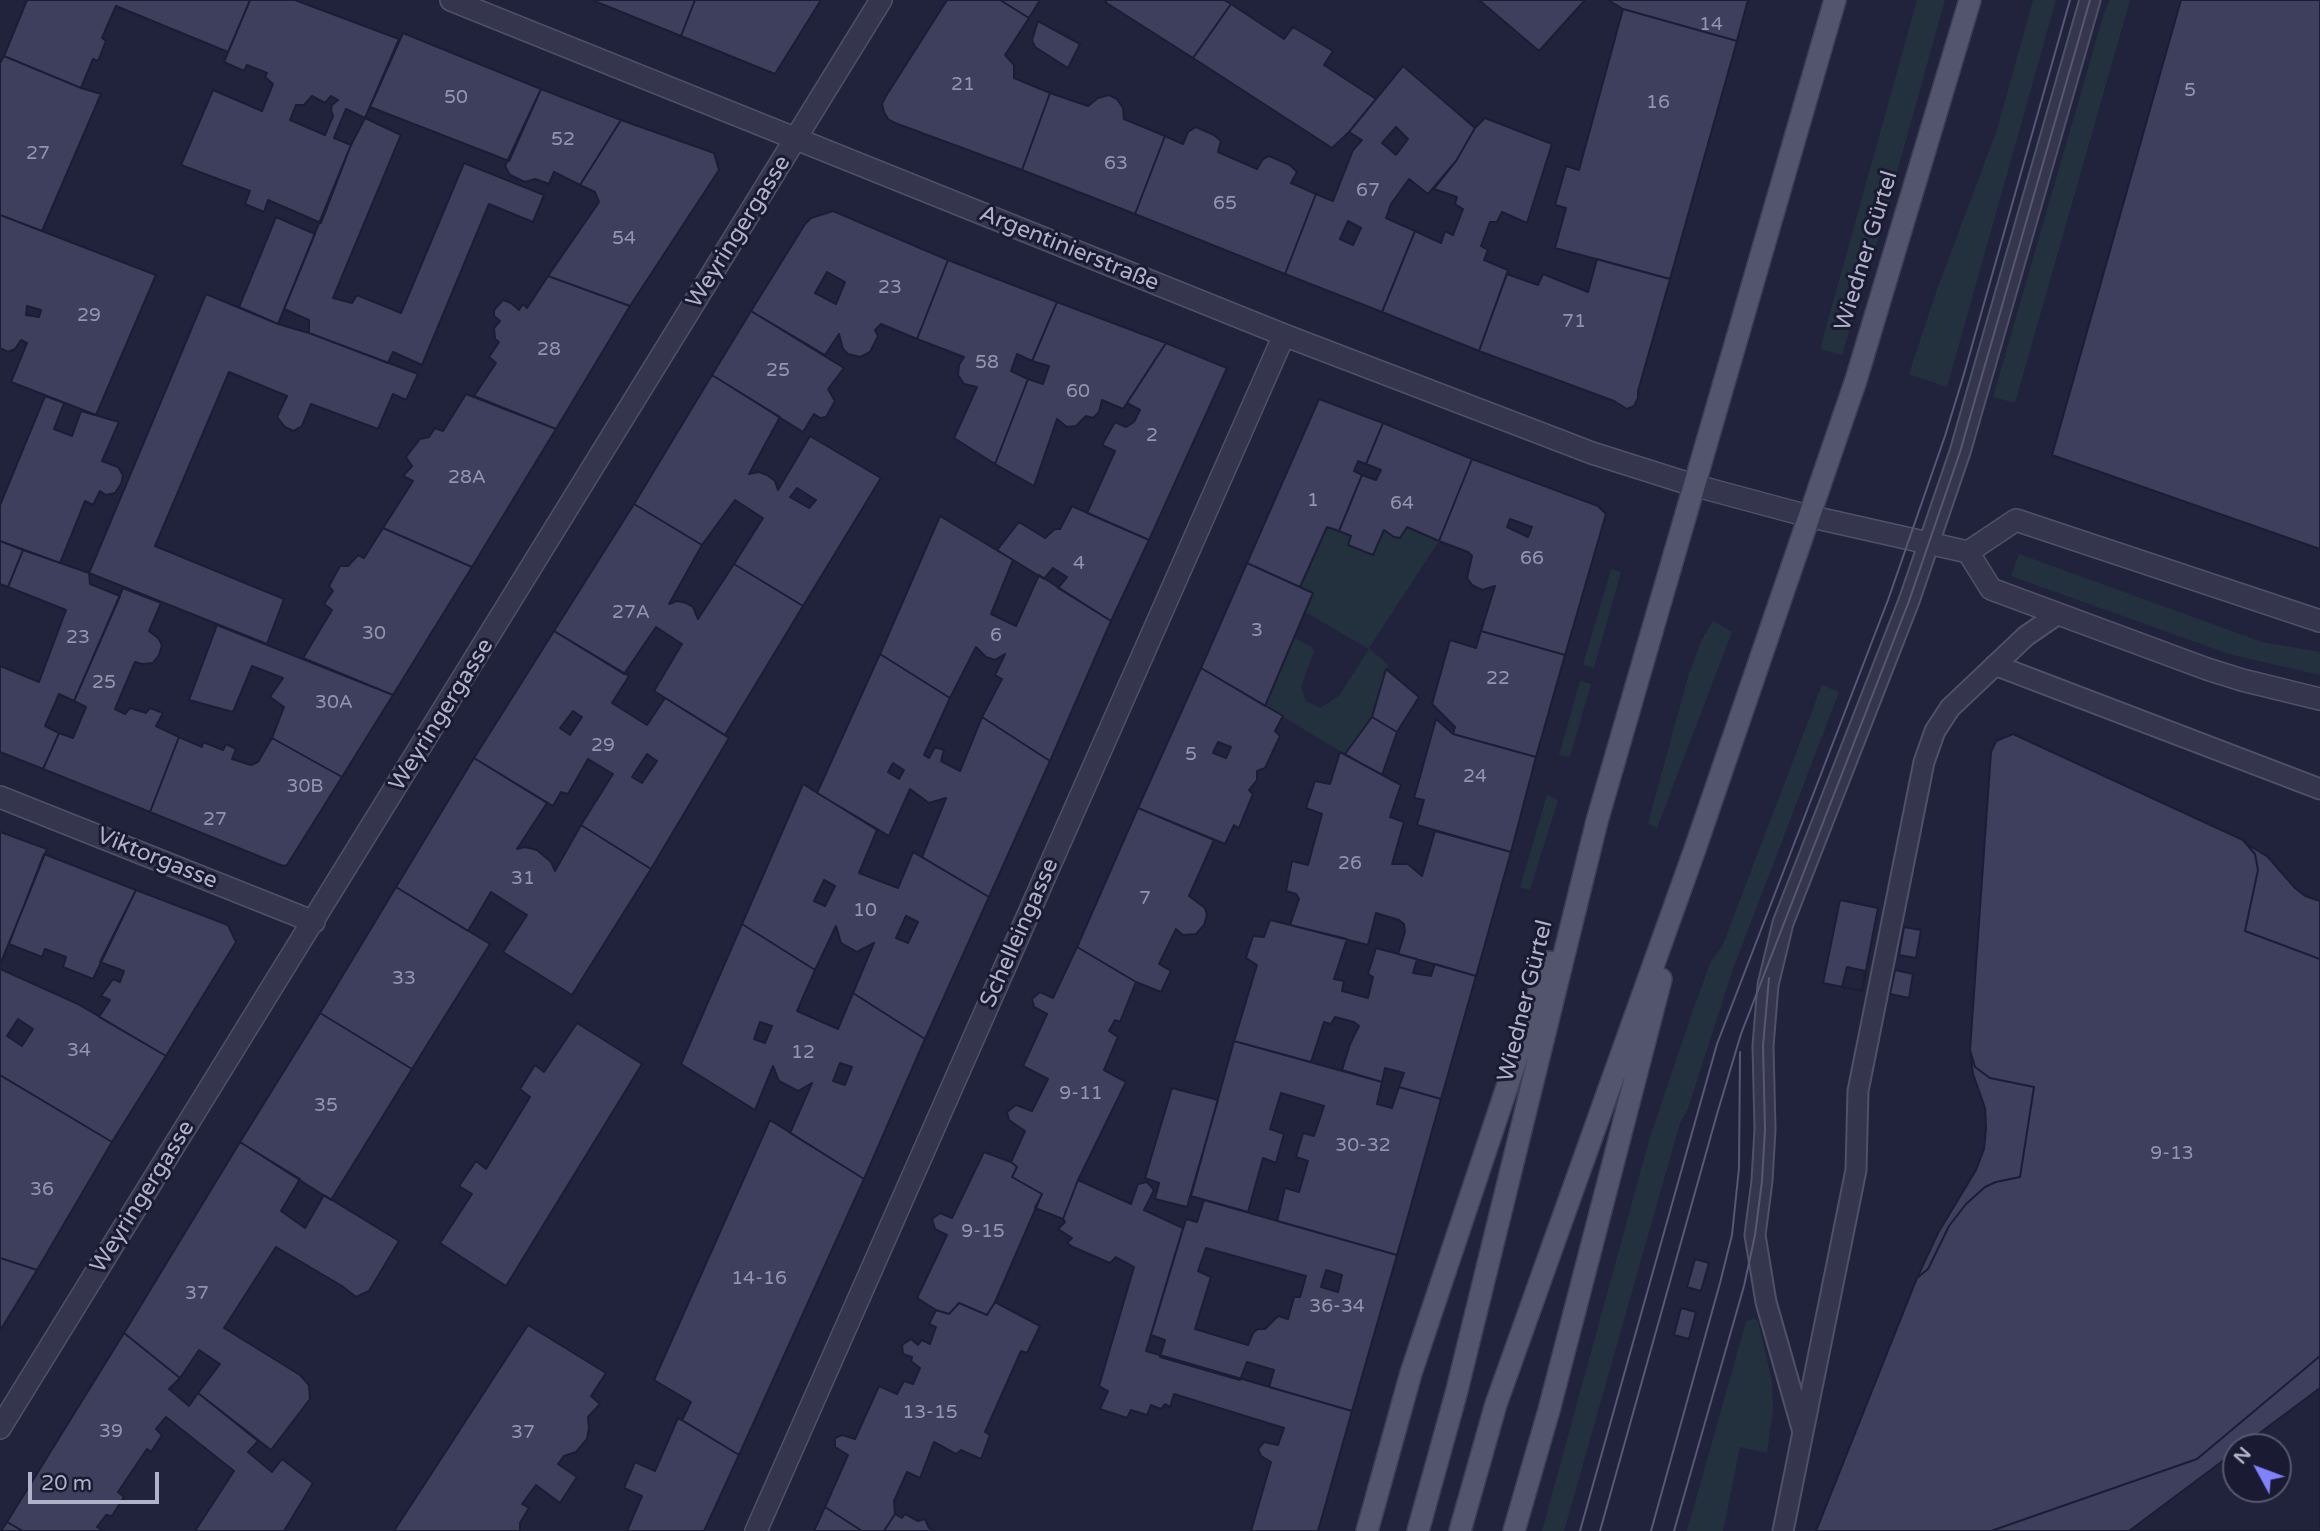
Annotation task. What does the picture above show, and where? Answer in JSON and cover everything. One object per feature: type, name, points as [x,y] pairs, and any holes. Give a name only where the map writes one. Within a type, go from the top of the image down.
[{"type":"main road","name":"Wiedner Gürtel","points":[[1418,1531],[1456,1394],[1597,821],[1835,0]]},
{"type":"main road","name":"Wiedner Gürtel","points":[[1460,1531],[1496,1404],[1695,849],[1856,380],[1970,0]]},
{"type":"main road","points":[[1367,1531],[1411,1373],[1597,821]]},
{"type":"main road","points":[[1514,1531],[1549,1410],[1695,849]]},
{"type":"street","name":"Argentinierstraße","points":[[451,0],[1284,335],[1592,453],[1693,485]]},
{"type":"street","name":"Weyringergasse","points":[[0,1428],[881,0]]},
{"type":"street","name":"Schelleingasse","points":[[756,1531],[1284,335]]},
{"type":"street","points":[[1693,485],[1808,516],[1968,552],[2016,520],[2320,621]]},
{"type":"street","points":[[1968,552],[1991,589],[2242,680],[2320,698]]},
{"type":"street","name":"Viktorgasse","points":[[0,797],[314,922]]},
{"type":"lane","points":[[1803,1432],[1766,1301],[1755,1235],[1763,1168],[1763,1046],[1768,985],[1783,923],[1929,544],[1989,359],[2090,0]]},
{"type":"lane","points":[[1783,1531],[1856,1170],[1858,1091],[1924,762],[1935,731],[1950,708],[2026,636],[2058,614]]},
{"type":"lane","points":[[1995,665],[2320,789]]},
{"type":"shaded area","points":[[1917,0],[1945,0],[1882,226],[1842,355],[1820,349]]},
{"type":"shaded area","points":[[2033,0],[2056,0],[1947,387],[1909,374],[1937,290],[1997,130]]},
{"type":"shaded area","points":[[2110,0],[2130,0],[2015,403],[1993,397]]},
{"type":"shaded area","points":[[1327,527],[1351,536],[1349,545],[1373,555],[1384,530],[1400,538],[1407,527],[1439,541],[1369,648],[1388,665],[1372,717],[1345,754],[1265,706],[1294,638],[1311,646],[1314,651],[1301,687],[1306,701],[1320,708],[1339,696],[1369,649],[1305,612],[1313,593],[1300,587]]},
{"type":"shaded area","points":[[2019,554],[2262,642],[2320,652],[2320,675],[2229,654],[2011,576]]},
{"type":"shaded area","points":[[1611,569],[1621,572],[1594,668],[1583,665]]},
{"type":"shaded area","points":[[1713,621],[1732,632],[1657,828],[1648,823],[1688,677],[1702,639]]},
{"type":"shaded area","points":[[1580,681],[1591,684],[1570,757],[1559,755]]},
{"type":"shaded area","points":[[1822,685],[1839,692],[1733,969],[1688,1108],[1680,1123],[1564,1531],[1542,1531],[1650,1137],[1711,961],[1722,947]]},
{"type":"shaded area","points":[[1547,795],[1558,800],[1530,890],[1520,887]]},
{"type":"shaded area","points":[[1754,1318],[1758,1321],[1772,1381],[1773,1410],[1767,1453],[1740,1447],[1723,1531],[1687,1531],[1746,1322]]},
{"type":"building","points":[[27,0],[250,0],[228,52],[116,6],[102,38],[106,41],[98,61],[93,59],[81,88],[4,56]]},
{"type":"building","points":[[250,0],[295,0],[399,39],[365,118],[346,109],[334,138],[351,145],[321,223],[268,200],[264,212],[245,204],[250,191],[181,165],[213,90],[262,111],[273,84],[265,77],[267,73],[247,65],[244,71],[224,62]],"holes":[[[312,96],[325,103],[331,96],[338,100],[332,105],[333,116],[325,135],[290,120],[296,105],[304,105]]]},
{"type":"building","points":[[592,0],[695,0],[681,36]]},
{"type":"building","points":[[695,0],[821,0],[775,74],[681,36]]},
{"type":"building","points":[[947,0],[1000,0],[1029,18],[1005,55],[1014,65],[1014,78],[1050,93],[1022,170],[895,123],[888,119],[884,112],[882,104],[886,96]]},
{"type":"building","points":[[1000,0],[1040,0],[1029,18]]},
{"type":"building","points":[[1224,0],[1231,4],[1193,58],[1105,2]]},
{"type":"building","points":[[1479,0],[1585,0],[1539,51]]},
{"type":"building","points":[[1608,0],[1748,0],[1737,41],[1623,9]]},
{"type":"building","points":[[2181,0],[2320,0],[2320,549],[2052,455]]},
{"type":"building","points":[[1231,4],[1284,39],[1293,27],[1333,51],[1324,65],[1376,99],[1332,148],[1193,58]]},
{"type":"building","points":[[1623,9],[1737,41],[1670,279],[1555,248],[1566,208],[1555,205],[1566,166],[1579,170]]},
{"type":"building","points":[[1038,21],[1080,44],[1068,68],[1035,47],[1032,40]]},
{"type":"building","points":[[403,33],[541,89],[509,161],[370,107]]},
{"type":"building","points":[[4,56],[101,94],[42,231],[0,215],[0,63]]},
{"type":"building","points":[[1403,66],[1475,128],[1456,161],[1428,194],[1409,179],[1391,204],[1386,218],[1415,231],[1382,312],[1285,274],[1316,194],[1333,201],[1353,150],[1362,140],[1349,132]],"holes":[[[1396,127],[1408,139],[1396,155],[1382,143]],[[1348,221],[1361,228],[1353,245],[1340,239]]]},
{"type":"building","points":[[541,89],[621,120],[580,185],[554,172],[549,184],[535,179],[525,182],[510,175],[505,166]]},
{"type":"building","points":[[1050,93],[1088,106],[1098,98],[1109,95],[1117,99],[1123,108],[1124,119],[1165,136],[1135,214],[1022,170]]},
{"type":"building","points":[[365,118],[401,135],[333,298],[352,303],[357,295],[401,313],[464,163],[544,195],[533,222],[489,204],[422,365],[393,352],[388,363],[309,333],[309,320],[284,309],[351,145]]},
{"type":"building","points":[[1485,118],[1552,144],[1527,223],[1502,212],[1497,222],[1490,222],[1481,246],[1488,250],[1484,260],[1508,270],[1479,351],[1382,312],[1415,231],[1441,243],[1445,231],[1453,235],[1463,209],[1455,204],[1457,197],[1434,189],[1456,161],[1475,128]]},
{"type":"building","points":[[621,120],[714,153],[719,170],[630,306],[548,276],[599,202],[595,192],[580,185]]},
{"type":"building","points":[[1196,127],[1221,141],[1218,152],[1257,169],[1263,159],[1269,156],[1290,165],[1297,172],[1291,183],[1316,194],[1285,274],[1135,214],[1165,136],[1183,144],[1188,132]]},
{"type":"building","points":[[833,211],[948,260],[917,339],[881,324],[875,330],[878,336],[870,352],[860,357],[848,354],[843,349],[839,334],[825,355],[751,311],[811,218]],"holes":[[[827,272],[845,282],[836,304],[815,293]]]},
{"type":"building","points":[[0,215],[156,275],[96,415],[11,382],[27,343],[21,340],[15,349],[8,352],[0,348]],"holes":[[[27,306],[41,310],[39,317],[26,315]]]},
{"type":"building","points":[[276,217],[315,234],[278,324],[239,307]]},
{"type":"building","points":[[1597,259],[1670,279],[1638,398],[1634,406],[1627,409],[1614,401],[1479,351],[1507,274],[1538,285],[1543,274],[1588,292]]},
{"type":"building","points":[[948,260],[1057,302],[1032,361],[1017,354],[1011,371],[1028,379],[995,464],[954,438],[977,387],[964,384],[958,375],[959,365],[964,357],[917,339]]},
{"type":"building","points":[[548,276],[630,306],[556,429],[474,396],[496,363],[489,357],[499,342],[495,339],[494,328],[500,321],[494,316],[494,310],[503,300],[519,310],[523,304],[527,308]]},
{"type":"building","points":[[206,294],[278,324],[418,374],[406,400],[393,394],[378,429],[311,404],[302,426],[293,431],[285,427],[277,417],[287,396],[229,372],[155,546],[284,599],[267,644],[89,573]]},
{"type":"building","points":[[1057,302],[1166,343],[1123,409],[1102,400],[1099,412],[1093,418],[1086,416],[1076,426],[1067,427],[1057,419],[1034,486],[995,464],[1028,379],[1043,384],[1049,366],[1032,361]]},
{"type":"building","points":[[751,311],[844,368],[828,389],[835,401],[826,417],[820,418],[814,414],[803,432],[712,375]]},
{"type":"building","points":[[1166,343],[1227,368],[1149,540],[1087,513],[1115,451],[1102,445],[1115,422],[1126,427],[1134,422],[1140,410],[1127,403]]},
{"type":"building","points":[[712,375],[780,417],[749,474],[759,472],[767,475],[775,481],[778,490],[810,436],[881,478],[803,606],[734,564],[763,518],[735,500],[702,545],[634,504]],"holes":[[[797,488],[816,500],[809,508],[790,497]]]},
{"type":"building","points":[[466,394],[556,429],[472,567],[383,528],[413,481],[403,476],[412,466],[406,457],[420,439],[429,437],[435,428],[443,431]]},
{"type":"building","points":[[45,396],[64,403],[54,429],[72,436],[81,411],[119,422],[102,461],[118,467],[123,475],[121,484],[115,493],[106,495],[100,491],[93,505],[85,501],[60,563],[0,541],[0,505]]},
{"type":"building","points":[[1319,399],[1383,423],[1366,464],[1358,461],[1354,471],[1362,475],[1339,531],[1327,527],[1300,587],[1247,563]]},
{"type":"building","points":[[1383,423],[1472,459],[1439,541],[1407,527],[1400,538],[1384,530],[1373,555],[1348,545],[1351,536],[1339,531],[1362,475],[1376,480],[1381,470],[1366,464]]},
{"type":"building","points":[[1472,459],[1598,506],[1606,514],[1565,655],[1481,631],[1495,586],[1482,590],[1472,585],[1467,578],[1472,556],[1439,541]],"holes":[[[1510,519],[1532,527],[1528,537],[1507,527]]]},
{"type":"building","points":[[634,504],[702,545],[669,604],[677,601],[686,603],[693,607],[698,619],[734,564],[803,606],[725,735],[654,691],[682,644],[656,627],[624,674],[554,631]]},
{"type":"building","points":[[1072,506],[1149,540],[1111,621],[1058,588],[1067,577],[1053,568],[1044,579],[997,550],[1019,522],[1045,538],[1055,529],[1060,529]]},
{"type":"building","points":[[940,516],[1013,560],[991,614],[1016,626],[1039,575],[1111,621],[1050,761],[982,717],[1002,679],[995,675],[1005,654],[995,660],[986,657],[976,647],[950,698],[880,654]]},
{"type":"building","points":[[383,528],[472,567],[393,695],[303,658],[332,610],[324,604],[333,591],[329,586],[340,566],[348,566],[358,555],[364,558]]},
{"type":"building","points":[[0,541],[23,550],[8,587],[0,584]]},
{"type":"building","points":[[23,550],[89,573],[90,584],[120,596],[74,701],[59,694],[45,726],[59,733],[43,769],[0,752],[0,666],[39,682],[66,610],[8,587]]},
{"type":"building","points":[[1247,563],[1313,593],[1265,706],[1201,668]]},
{"type":"building","points":[[123,588],[161,603],[149,631],[162,645],[153,663],[135,662],[115,709],[125,714],[130,708],[146,713],[150,708],[163,713],[156,726],[179,737],[150,812],[43,769],[59,733],[73,738],[86,707],[74,701]]},
{"type":"building","points":[[217,625],[393,695],[342,777],[272,738],[284,707],[270,697],[283,678],[252,666],[233,712],[189,700]]},
{"type":"building","points":[[554,631],[629,676],[612,703],[647,725],[665,698],[729,738],[651,869],[581,825],[613,774],[588,759],[568,794],[561,792],[553,806],[474,758]],"holes":[[[573,711],[582,717],[570,735],[560,728]],[[647,754],[657,761],[642,783],[632,777]]]},
{"type":"building","points":[[1481,631],[1565,655],[1536,757],[1453,734],[1455,727],[1432,704],[1450,640],[1476,648]]},
{"type":"building","points":[[880,654],[950,698],[924,755],[929,758],[935,747],[944,750],[941,761],[960,771],[982,717],[1050,761],[989,897],[922,857],[946,798],[929,803],[910,789],[889,836],[817,793]],"holes":[[[893,763],[904,770],[899,779],[888,772]]]},
{"type":"building","points":[[1201,668],[1283,716],[1275,731],[1280,736],[1265,768],[1257,771],[1257,780],[1249,790],[1253,794],[1239,828],[1234,825],[1225,844],[1138,808]],"holes":[[[1218,742],[1231,747],[1226,758],[1213,753]]]},
{"type":"building","points":[[1386,669],[1419,697],[1397,732],[1372,717]]},
{"type":"building","points":[[1372,717],[1397,732],[1382,775],[1345,754]]},
{"type":"building","points":[[1436,719],[1453,734],[1536,757],[1511,852],[1417,825],[1424,800],[1414,798]]},
{"type":"building","points":[[2013,734],[2243,840],[2255,854],[2258,870],[2245,931],[2320,959],[2320,1356],[2228,1433],[2222,1433],[2222,1438],[2197,1459],[1991,1531],[1816,1531],[1917,1278],[1928,1269],[1949,1226],[1966,1204],[1985,1187],[2020,1177],[2034,1087],[1990,1078],[1975,1067],[1970,1050],[1991,752],[1996,741]]},
{"type":"building","points":[[179,737],[202,747],[203,742],[223,750],[226,744],[236,749],[232,759],[251,765],[258,762],[272,738],[342,777],[287,865],[283,866],[150,812]]},
{"type":"building","points":[[1340,752],[1401,785],[1390,817],[1404,822],[1392,864],[1408,864],[1422,876],[1435,831],[1511,852],[1476,976],[1398,954],[1405,932],[1404,924],[1376,913],[1368,945],[1290,925],[1299,899],[1296,894],[1286,891],[1292,861],[1308,865],[1322,814],[1306,808],[1315,781],[1330,784]]},
{"type":"building","points":[[474,758],[547,803],[517,849],[525,847],[537,850],[551,862],[555,871],[581,825],[651,869],[572,995],[503,952],[527,915],[491,892],[468,931],[396,887]]},
{"type":"building","points":[[803,784],[877,830],[859,873],[898,888],[913,852],[989,897],[925,1039],[853,993],[874,943],[857,952],[841,943],[836,926],[815,970],[742,924]],"holes":[[[824,880],[835,886],[825,906],[814,901]],[[906,916],[918,922],[908,943],[896,938]]]},
{"type":"building","points":[[1138,808],[1214,840],[1189,896],[1205,908],[1207,915],[1204,925],[1196,934],[1183,935],[1176,929],[1159,964],[1171,971],[1161,992],[1136,982],[1077,947]]},
{"type":"building","points":[[0,832],[47,849],[0,965]]},
{"type":"building","points":[[2247,844],[2268,857],[2305,896],[2320,901],[2320,959],[2245,931],[2258,870],[2255,854]]},
{"type":"building","points":[[44,854],[136,890],[93,979],[63,967],[66,957],[45,949],[42,957],[9,944]]},
{"type":"building","points":[[396,887],[490,944],[412,1069],[320,1013]]},
{"type":"building","points":[[136,890],[228,925],[236,942],[166,1056],[99,1017],[110,1000],[101,996],[113,979],[120,982],[124,971],[100,962]]},
{"type":"building","points":[[1840,900],[1878,908],[1862,991],[1823,983]]},
{"type":"building","points":[[1270,920],[1347,939],[1334,979],[1344,981],[1342,991],[1368,998],[1373,977],[1368,974],[1376,948],[1417,959],[1413,973],[1431,976],[1435,964],[1476,976],[1441,1099],[1399,1087],[1404,1073],[1385,1068],[1382,1082],[1342,1070],[1359,1026],[1354,1022],[1335,1017],[1331,1024],[1324,1022],[1311,1062],[1234,1041],[1257,965],[1246,958],[1253,936],[1264,937]]},
{"type":"building","points":[[742,924],[815,970],[797,1011],[838,1029],[853,993],[925,1039],[864,1179],[790,1133],[812,1083],[798,1091],[779,1081],[773,1066],[755,1110],[681,1064]],"holes":[[[760,1022],[772,1026],[765,1043],[754,1039]],[[840,1063],[852,1067],[845,1085],[833,1081]]]},
{"type":"building","points":[[1904,927],[1921,930],[1916,958],[1899,955]]},
{"type":"building","points":[[1077,947],[1136,982],[1120,1022],[1115,1020],[1109,1031],[1118,1037],[1104,1070],[1126,1082],[1078,1180],[1063,1219],[1035,1208],[1042,1194],[1012,1177],[1017,1167],[1011,1162],[1025,1131],[1009,1120],[1007,1112],[1016,1105],[1032,1111],[1048,1079],[1023,1066],[1047,1014],[1034,1007],[1032,999],[1040,992],[1053,998]]},
{"type":"building","points":[[1847,967],[1865,971],[1862,991],[1842,987]]},
{"type":"building","points":[[0,969],[78,1004],[166,1056],[112,1142],[0,1075]],"holes":[[[18,1019],[33,1029],[22,1046],[7,1036]]]},
{"type":"building","points":[[1895,970],[1913,974],[1909,998],[1890,994]]},
{"type":"building","points":[[320,1013],[412,1069],[331,1200],[240,1142]]},
{"type":"building","points":[[577,1023],[642,1064],[506,1286],[440,1243],[472,1194],[459,1186],[476,1161],[486,1169],[530,1097],[520,1089],[535,1065],[544,1072]]},
{"type":"building","points":[[1234,1041],[1382,1082],[1377,1104],[1392,1108],[1399,1087],[1441,1099],[1397,1255],[1277,1221],[1285,1188],[1299,1192],[1308,1161],[1296,1157],[1303,1133],[1314,1136],[1324,1106],[1281,1093],[1270,1129],[1284,1134],[1276,1163],[1263,1158],[1248,1212],[1191,1196]]},
{"type":"building","points":[[1970,1050],[1975,1067],[1990,1078],[2034,1087],[2020,1177],[1985,1187],[1966,1204],[1949,1226],[1928,1269],[1917,1278],[1938,1233],[1976,1170],[1984,1149],[1985,1108],[1973,1074]]},
{"type":"building","points":[[0,1075],[112,1142],[37,1270],[0,1258]]},
{"type":"building","points":[[1172,1088],[1218,1100],[1187,1207],[1155,1199],[1159,1183],[1145,1178]]},
{"type":"building","points":[[770,1120],[864,1179],[739,1455],[682,1420],[691,1402],[654,1380]]},
{"type":"building","points":[[240,1142],[300,1179],[281,1211],[305,1228],[324,1195],[399,1241],[369,1291],[356,1297],[276,1247],[224,1328],[300,1375],[309,1385],[310,1399],[271,1450],[198,1393],[220,1364],[199,1350],[180,1378],[124,1333]]},
{"type":"building","points":[[984,1152],[1011,1162],[1017,1167],[1012,1177],[1042,1194],[987,1315],[959,1303],[949,1314],[936,1310],[917,1298],[947,1235],[935,1229],[932,1219],[940,1213],[952,1218]]},
{"type":"building","points":[[1078,1180],[1131,1204],[1138,1184],[1147,1182],[1154,1190],[1144,1210],[1183,1228],[1146,1351],[1352,1411],[1318,1531],[1251,1531],[1271,1462],[1261,1456],[1258,1449],[1264,1442],[1278,1445],[1284,1428],[1174,1394],[1170,1407],[1165,1404],[1161,1409],[1151,1405],[1147,1415],[1131,1410],[1127,1418],[1100,1409],[1108,1391],[1099,1386],[1134,1267],[1116,1257],[1110,1263],[1067,1243],[1072,1238],[1058,1229],[1065,1222],[1063,1219]]},
{"type":"building","points":[[1204,1200],[1397,1255],[1352,1411],[1269,1387],[1274,1370],[1247,1362],[1240,1380],[1160,1357],[1165,1340],[1151,1335],[1186,1219],[1197,1222]],"holes":[[[1206,1248],[1306,1276],[1300,1297],[1294,1297],[1288,1319],[1278,1316],[1265,1329],[1258,1329],[1253,1333],[1248,1345],[1195,1329],[1211,1277],[1198,1271]],[[1326,1270],[1342,1275],[1338,1292],[1321,1287]]]},
{"type":"building","points":[[0,1258],[37,1270],[0,1331]]},
{"type":"building","points":[[1695,1259],[1709,1263],[1701,1291],[1687,1287]]},
{"type":"building","points":[[995,1302],[1040,1326],[1027,1353],[1021,1351],[985,1432],[990,1435],[981,1459],[961,1450],[956,1454],[934,1442],[920,1478],[907,1472],[894,1501],[895,1514],[884,1531],[862,1531],[825,1507],[848,1455],[835,1447],[835,1438],[842,1435],[855,1439],[879,1386],[897,1394],[904,1381],[913,1384],[920,1368],[911,1361],[912,1357],[903,1354],[902,1345],[911,1339],[918,1345],[922,1340],[930,1344],[936,1327],[929,1324],[936,1310],[949,1314],[959,1303],[987,1315]]},
{"type":"building","points":[[1681,1308],[1696,1312],[1689,1339],[1674,1335]]},
{"type":"building","points":[[528,1325],[606,1373],[591,1396],[600,1404],[588,1417],[587,1439],[576,1452],[564,1456],[558,1464],[577,1477],[560,1503],[536,1485],[522,1504],[529,1508],[520,1523],[520,1531],[394,1531]]},
{"type":"building","points":[[124,1333],[180,1378],[169,1389],[189,1406],[198,1393],[258,1441],[248,1452],[272,1472],[282,1459],[313,1483],[284,1531],[195,1531],[234,1471],[166,1417],[156,1429],[162,1435],[151,1452],[147,1449],[118,1492],[124,1497],[112,1516],[106,1515],[97,1527],[104,1531],[23,1531],[7,1522]]},
{"type":"building","points":[[2320,1356],[2320,1531],[1991,1531],[2197,1459],[2222,1438],[2222,1503],[2292,1503],[2292,1433],[2228,1433]]},
{"type":"building","points":[[2320,1388],[2320,1531],[2129,1531],[2222,1461],[2222,1503],[2292,1503],[2292,1433],[2260,1433]]},
{"type":"building","points":[[678,1418],[739,1455],[704,1531],[627,1531],[642,1496],[624,1488],[635,1462],[655,1471]]},
{"type":"building","points":[[825,1507],[862,1531],[814,1531]]},
{"type":"building","points":[[895,1514],[902,1518],[905,1514],[918,1521],[925,1519],[929,1528],[934,1531],[884,1531]]},
{"type":"building","points":[[7,1522],[23,1531],[1,1531]]},
{"type":"tram line","points":[[1580,1531],[1717,1044],[1888,600],[1945,436],[2070,0]]},
{"type":"tram line","points":[[1600,1531],[1741,1034],[1909,601],[1960,452],[2090,0]]},
{"type":"tram line","points":[[1674,1531],[1744,1286],[1755,1235],[1765,1129],[1763,1046],[1769,978]]},
{"type":"tram line","points":[[1651,1531],[1732,1235],[1739,1168],[1740,1052]]}]
